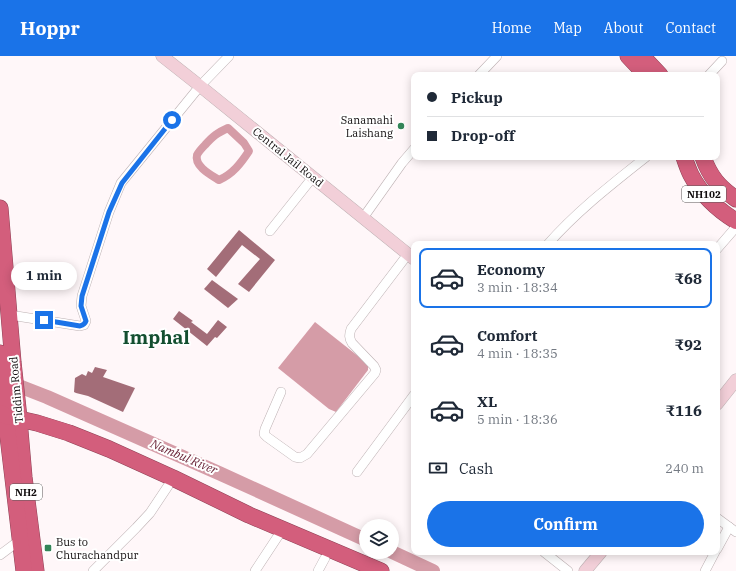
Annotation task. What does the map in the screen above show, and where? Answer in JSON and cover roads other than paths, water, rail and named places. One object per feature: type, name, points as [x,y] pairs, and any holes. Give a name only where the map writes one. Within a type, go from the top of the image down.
[{"type":"highway","points":[[628,56],[643,72]]},
{"type":"highway","points":[[642,56],[657,72]]},
{"type":"highway","name":"NH102","points":[[685,160],[690,173],[700,189],[714,204],[736,221]]},
{"type":"highway","name":"NH102","points":[[704,160],[713,178],[736,199]]},
{"type":"highway","name":"Tiddim Road","points":[[0,208],[10,316],[5,352]]},
{"type":"highway","name":"NH2","points":[[5,352],[8,416]]},
{"type":"highway","points":[[8,416],[69,433],[109,449],[282,530],[381,571]]},
{"type":"highway","name":"Tiddim Road","points":[[8,416],[24,571]]},
{"type":"highway","name":"Tiddim Road","points":[[8,416],[20,430],[24,477],[36,571]]},
{"type":"street","name":"Central Jail Road","points":[[162,56],[411,257]]},
{"type":"street","points":[[10,316],[80,326],[84,325],[86,321],[81,306],[82,296],[109,212],[122,183],[200,86],[229,56]]},
{"type":"street","points":[[483,72],[497,56]]},
{"type":"street","points":[[712,72],[722,60]]},
{"type":"street","points":[[363,218],[411,152]]},
{"type":"street","points":[[551,241],[561,229],[591,202],[642,160]]},
{"type":"street","points":[[270,231],[313,177]]},
{"type":"street","points":[[720,246],[736,228]]},
{"type":"street","points":[[281,392],[264,434],[295,457],[300,458],[307,454],[375,373],[376,370],[374,366],[352,343],[349,334],[351,329],[411,257]]},
{"type":"street","points":[[720,400],[736,380]]},
{"type":"street","points":[[357,472],[411,399]]},
{"type":"street","points":[[93,571],[150,513],[168,486]]},
{"type":"street","points":[[720,520],[733,529],[720,545]]},
{"type":"street","points":[[255,571],[282,530]]},
{"type":"street","points":[[0,555],[20,540]]},
{"type":"street","points":[[548,555],[568,571]]},
{"type":"street","points":[[585,571],[598,555]]},
{"type":"street","points":[[705,571],[713,555]]},
{"type":"street","points":[[318,571],[325,558]]},
{"type":"waterway","points":[[228,128],[244,143],[249,151],[233,171],[219,180],[208,173],[198,163],[197,155],[213,137],[228,128]]},
{"type":"waterway","name":"Nambul River","points":[[6,381],[47,397],[359,537]]},
{"type":"waterway","name":"Nambul River","points":[[399,555],[433,571]]},
{"type":"place","name":"Sanamahi Laishang","points":[[401,126]]},
{"type":"place","name":"Bus to Churachandpur","points":[[48,548]]},
{"type":"district","name":"Imphal","points":[[156,337]]}]
